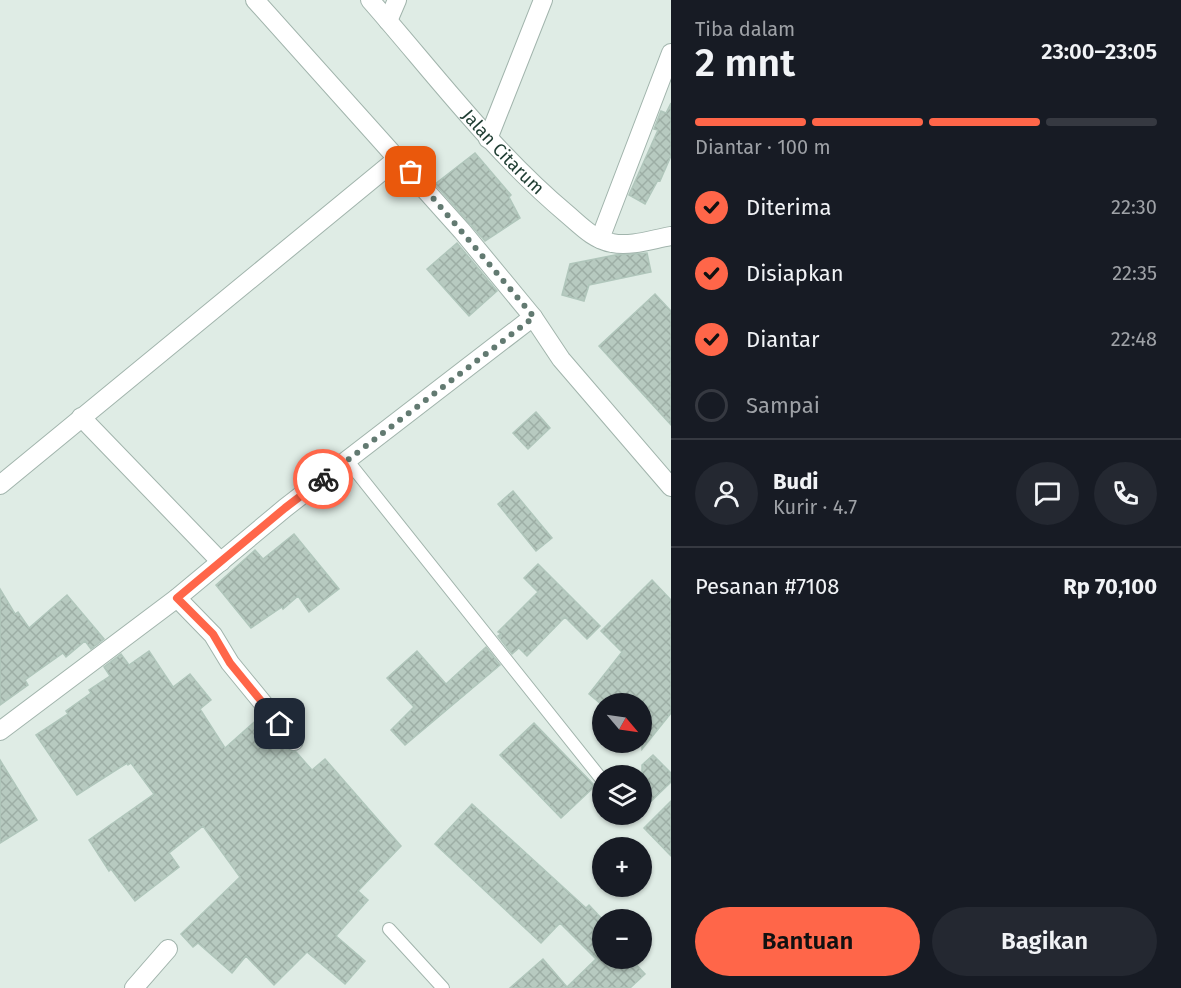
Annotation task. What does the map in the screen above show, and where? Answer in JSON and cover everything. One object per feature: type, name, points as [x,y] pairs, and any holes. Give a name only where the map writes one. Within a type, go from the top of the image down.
[{"type":"street","points":[[255,0],[398,158],[534,317],[561,359],[671,487]]},
{"type":"street","name":"Jalan Citarum","points":[[370,0],[488,140],[542,194],[588,232],[612,243],[627,244],[671,236]]},
{"type":"street","points":[[388,21],[397,0]]},
{"type":"street","points":[[488,140],[543,0]]},
{"type":"street","points":[[600,239],[671,53]]},
{"type":"street","points":[[0,485],[398,158]]},
{"type":"street","points":[[0,731],[177,598],[285,508],[534,317]]},
{"type":"street","points":[[81,417],[221,562]]},
{"type":"street","points":[[177,598],[213,634],[230,663],[294,741]]},
{"type":"street","points":[[134,988],[168,949]]},
{"type":"lane","points":[[347,460],[592,767]]},
{"type":"lane","points":[[389,929],[443,988]]},
{"type":"building","points":[[671,103],[671,156],[660,181],[658,180],[645,204],[629,195],[658,130],[654,129],[661,111],[666,113]]},
{"type":"building","points":[[475,153],[511,195],[509,197],[520,218],[485,241],[435,184]]},
{"type":"building","points":[[457,243],[497,291],[469,316],[427,269]]},
{"type":"building","points":[[647,253],[651,272],[589,285],[584,301],[562,295],[570,264],[615,255]]},
{"type":"building","points":[[655,294],[671,311],[671,425],[599,346]]},
{"type":"building","points":[[536,412],[550,428],[528,449],[513,433]]},
{"type":"building","points":[[513,491],[552,538],[536,551],[498,504]]},
{"type":"building","points":[[294,534],[339,589],[309,612],[298,596],[283,609],[282,607],[251,628],[216,585],[255,550],[263,559]]},
{"type":"building","points":[[538,564],[600,626],[587,639],[565,617],[527,656],[519,648],[512,654],[498,636],[501,634],[498,632],[538,592],[524,578]]},
{"type":"building","points":[[652,580],[671,600],[671,713],[652,737],[652,693],[592,693],[592,696],[589,694],[622,652],[601,631]]},
{"type":"building","points":[[0,589],[15,614],[18,612],[29,628],[67,595],[104,639],[91,649],[85,641],[66,657],[63,653],[25,680],[28,685],[0,705]]},
{"type":"building","points":[[486,647],[500,665],[405,745],[391,730],[414,707],[387,678],[417,651],[446,684]]},
{"type":"building","points":[[149,651],[173,687],[190,674],[211,700],[200,709],[225,748],[260,717],[285,748],[296,752],[312,770],[325,759],[401,846],[358,891],[368,900],[336,936],[365,961],[345,984],[307,952],[274,985],[246,956],[232,973],[198,943],[193,947],[181,934],[240,877],[203,826],[169,853],[179,867],[135,901],[111,869],[109,871],[89,840],[154,794],[131,763],[128,765],[127,763],[77,795],[36,735],[68,714],[66,711],[91,693],[89,690],[110,676],[104,667],[121,654],[129,665]]},
{"type":"building","points":[[534,723],[592,783],[592,789],[561,818],[500,755]]},
{"type":"building","points":[[653,755],[671,773],[671,782],[652,800],[652,765],[642,765]]},
{"type":"building","points":[[0,760],[37,820],[0,843]]},
{"type":"building","points":[[671,801],[671,856],[644,828],[652,825],[652,820]]},
{"type":"building","points":[[472,804],[586,908],[589,905],[593,909],[592,955],[560,923],[541,943],[435,844]]},
{"type":"building","points":[[543,959],[567,987],[592,963],[592,969],[640,969],[645,974],[630,988],[510,988]]},
{"type":"way so far","points":[[323,479],[534,317],[411,172]]},
{"type":"route","points":[[280,724],[230,663],[213,634],[177,598],[323,479]]}]
